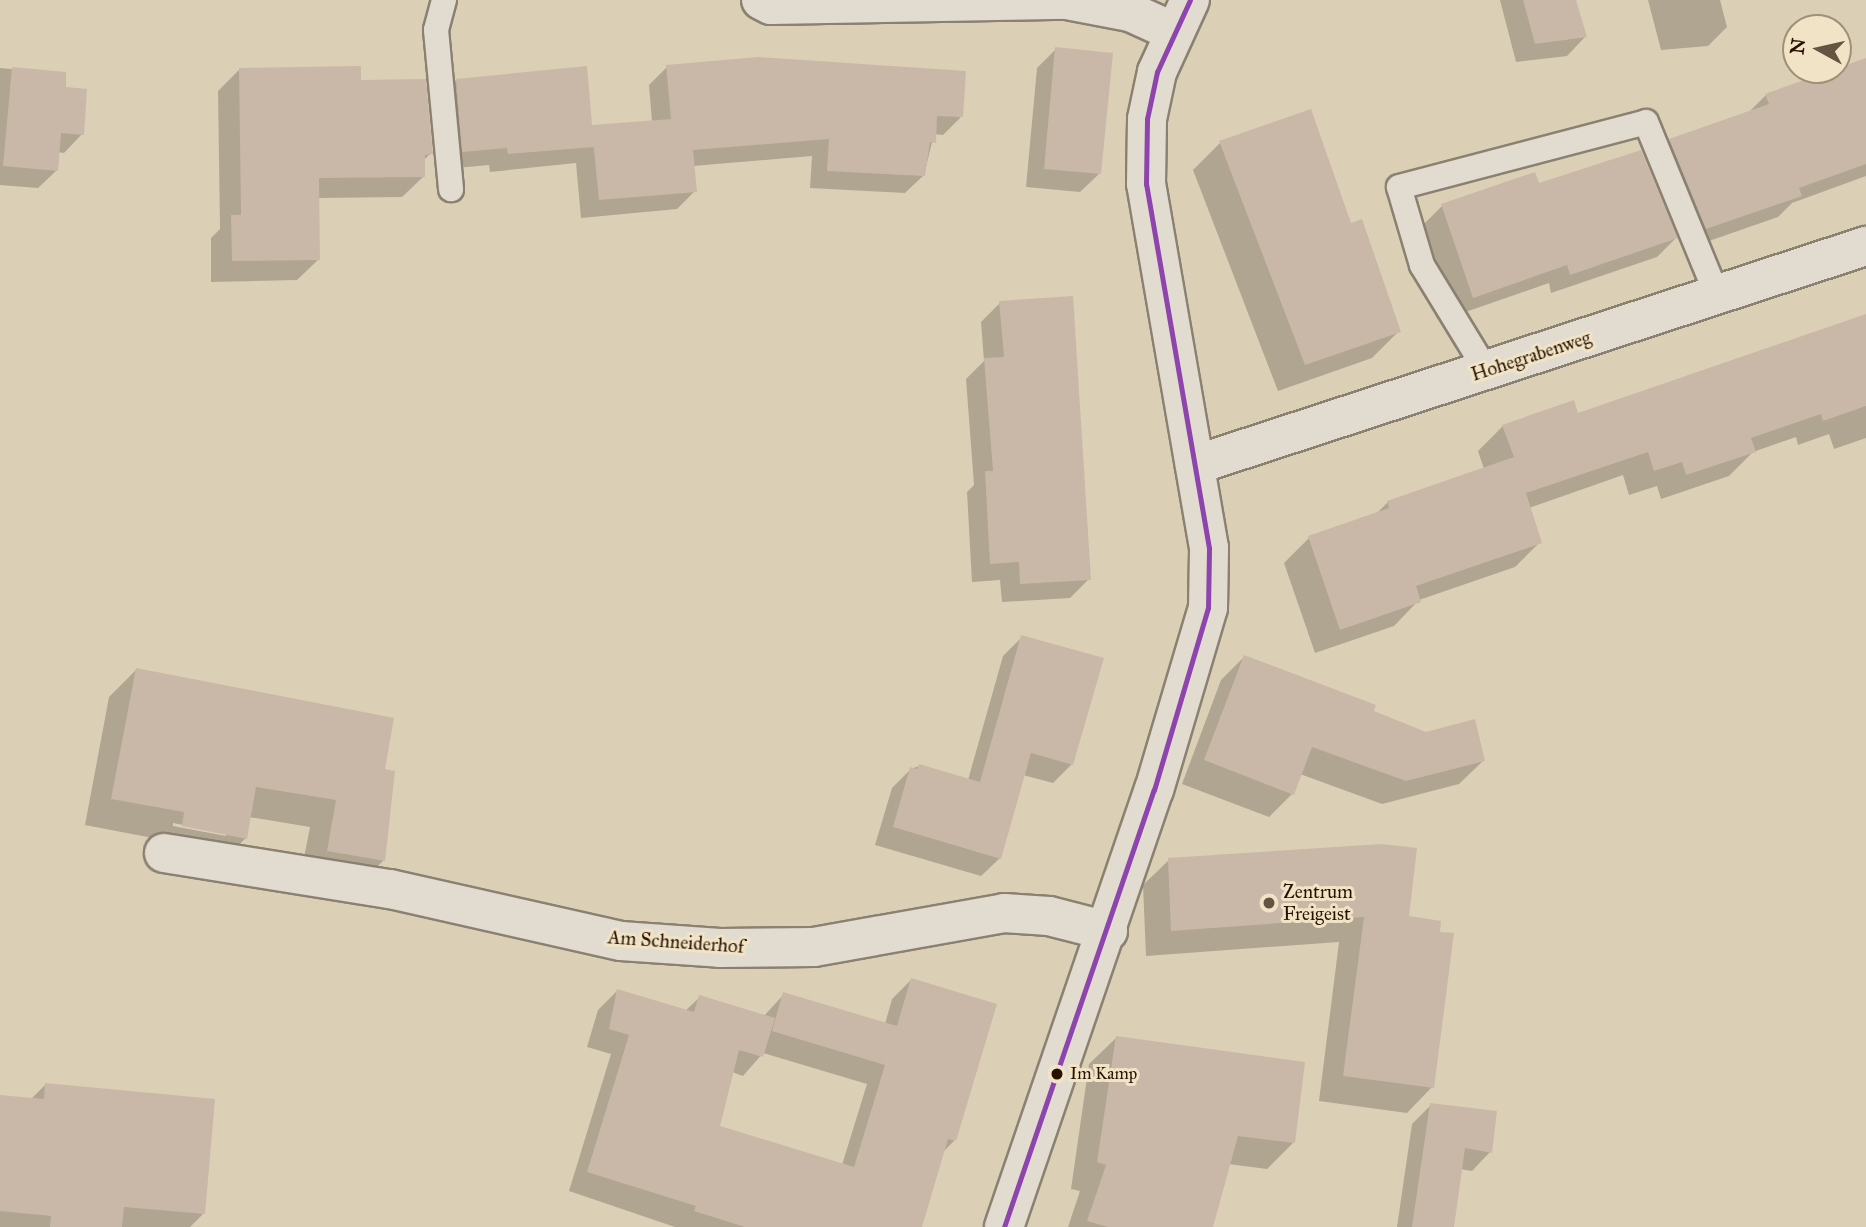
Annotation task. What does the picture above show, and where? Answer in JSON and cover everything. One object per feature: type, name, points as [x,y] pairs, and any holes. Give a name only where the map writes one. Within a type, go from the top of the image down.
[{"type":"street","points":[[761,0],[771,5],[1067,0],[1130,12],[1181,16],[1157,72],[1147,119],[1146,184],[1209,548],[1208,608],[1108,931],[1004,1227]]},
{"type":"street","name":"Hohegrabenweg","points":[[1195,465],[1866,246]]},
{"type":"street","name":"Am Schneiderhof","points":[[164,853],[390,889],[621,941],[732,948],[814,947],[1004,913],[1049,916],[1108,931]]},
{"type":"lane","points":[[444,0],[436,30],[451,189]]},
{"type":"lane","points":[[1486,370],[1422,265],[1398,187],[1646,122],[1717,295]]},
{"type":"building","points":[[1523,0],[1576,0],[1587,37],[1535,44]]},
{"type":"building","points":[[1055,47],[1113,53],[1101,174],[1044,169]]},
{"type":"building","points":[[758,57],[966,71],[963,117],[937,116],[936,143],[930,142],[925,176],[827,171],[829,139],[693,150],[697,192],[599,200],[594,147],[508,154],[507,148],[462,152],[456,79],[587,66],[592,125],[671,119],[666,65]]},
{"type":"building","points":[[1866,58],[1866,164],[1799,188],[1802,196],[1706,229],[1669,139],[1769,104],[1765,94],[1793,84],[1852,84],[1852,63]]},
{"type":"building","points":[[361,66],[361,80],[426,79],[433,154],[425,155],[425,177],[319,178],[320,260],[232,261],[231,215],[241,215],[239,68]]},
{"type":"building","points":[[12,67],[66,72],[66,87],[87,89],[84,135],[61,133],[58,171],[3,166]]},
{"type":"building","points":[[1311,109],[1351,223],[1362,219],[1401,332],[1305,365],[1219,141]]},
{"type":"building","points":[[1641,150],[1678,238],[1570,275],[1567,265],[1473,298],[1441,204],[1535,172],[1539,183]]},
{"type":"building","points":[[1073,296],[1091,580],[1020,584],[1019,562],[990,564],[985,471],[993,471],[984,358],[1004,357],[999,301]]},
{"type":"building","points":[[1866,314],[1866,406],[1823,421],[1821,414],[1751,438],[1756,452],[1686,475],[1682,462],[1654,471],[1648,452],[1526,493],[1542,543],[1416,586],[1421,602],[1340,630],[1308,536],[1389,508],[1387,501],[1514,457],[1502,425],[1574,400],[1578,413]]},
{"type":"building","points":[[1021,635],[1104,658],[1073,765],[1031,753],[1001,859],[893,827],[910,767],[917,769],[919,764],[980,782]]},
{"type":"building","points":[[1244,655],[1376,705],[1374,711],[1426,732],[1475,719],[1485,761],[1406,781],[1312,747],[1294,795],[1204,760]]},
{"type":"building","points":[[136,668],[394,718],[385,769],[395,771],[385,861],[327,851],[336,800],[256,787],[247,839],[182,826],[184,812],[111,799]]},
{"type":"building","points":[[1382,844],[1417,848],[1409,916],[1441,921],[1440,932],[1454,933],[1434,1088],[1343,1076],[1364,917],[1171,931],[1168,858]]},
{"type":"building","points":[[911,978],[997,1004],[956,1141],[948,1139],[922,1227],[745,1227],[694,1211],[696,1206],[587,1172],[629,1035],[609,1029],[617,989],[694,1012],[699,995],[775,1018],[763,1057],[739,1050],[720,1126],[854,1167],[885,1065],[772,1031],[783,992],[897,1026]]},
{"type":"building","points":[[1116,1036],[1305,1062],[1295,1143],[1238,1136],[1213,1227],[1108,1227],[1087,1221],[1106,1165],[1097,1162]]},
{"type":"building","points":[[45,1083],[215,1099],[205,1214],[124,1207],[122,1227],[50,1227],[51,1216],[0,1211],[0,1095],[44,1099]]},
{"type":"building","points":[[1430,1103],[1497,1111],[1492,1153],[1465,1148],[1454,1227],[1412,1227]]},
{"type":"transit line","points":[[1004,1227],[1154,790],[1208,608],[1209,548],[1146,184],[1147,119],[1157,72],[1190,0]]},
{"type":"place","name":"Zentrum Freigeist","points":[[1269,903]]},
{"type":"place","name":"Im Kamp","points":[[1057,1074]]}]
